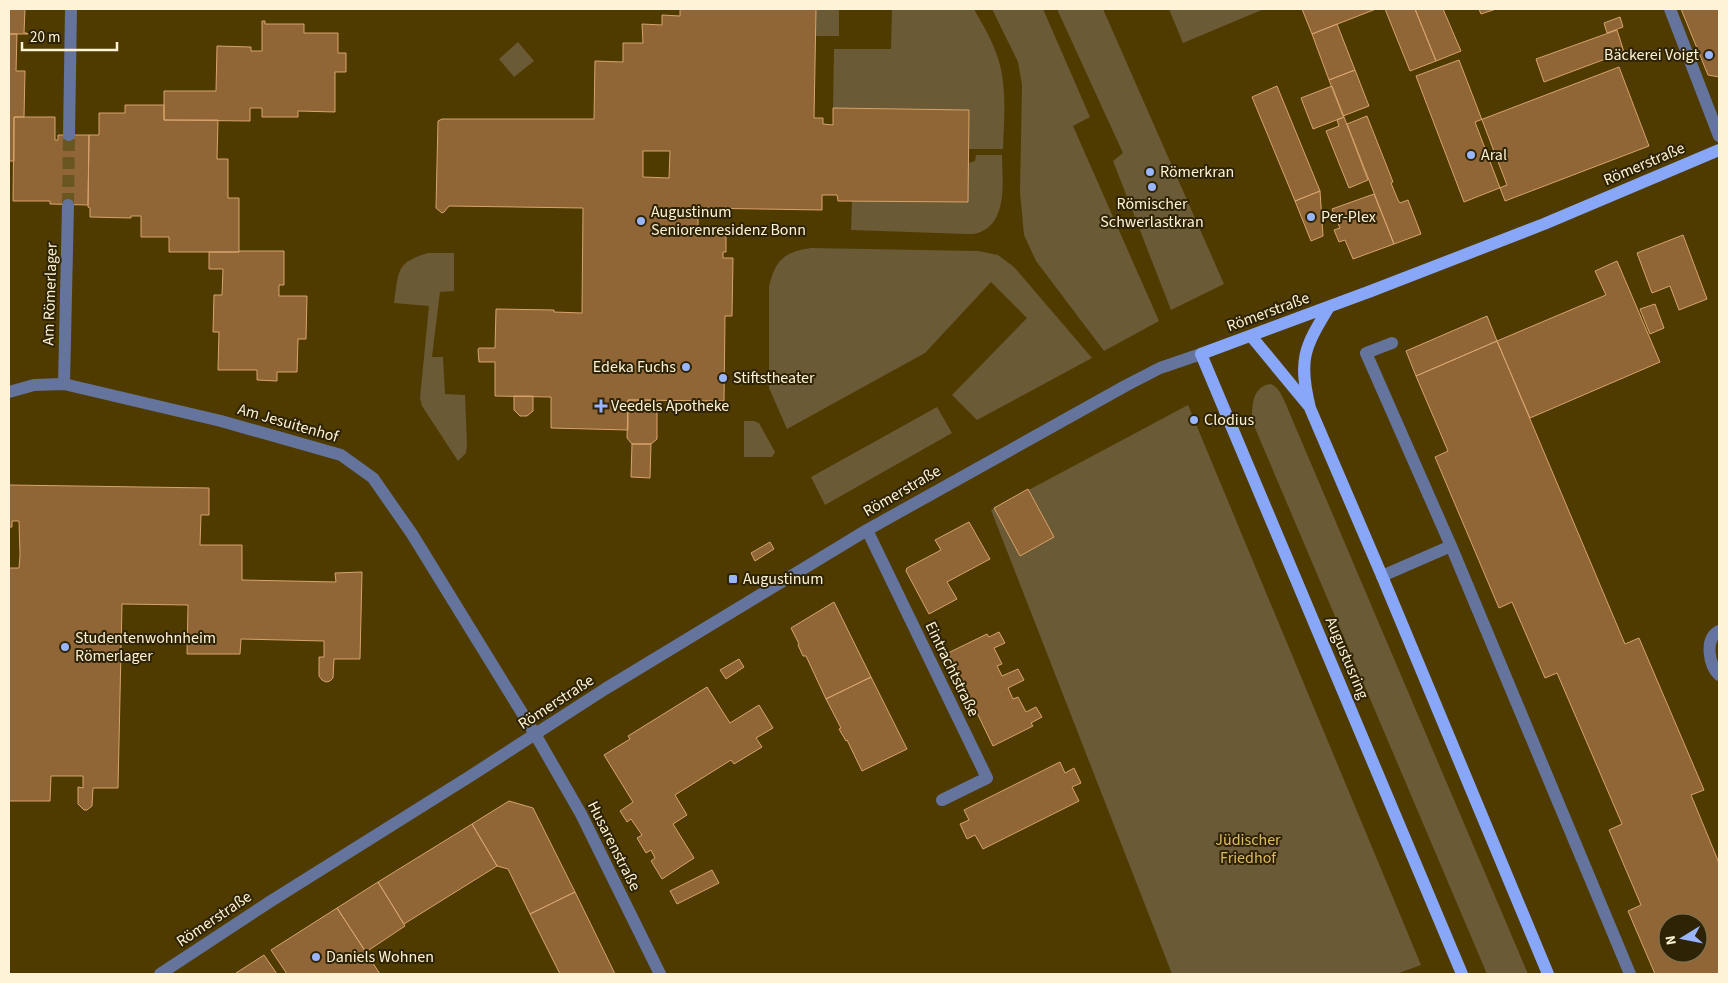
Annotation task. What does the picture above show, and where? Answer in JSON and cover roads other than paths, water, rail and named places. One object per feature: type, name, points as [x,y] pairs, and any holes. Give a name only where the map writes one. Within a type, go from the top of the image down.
[{"type":"main road","name":"Römerstraße","points":[[1202,354],[1544,224],[1719,150]]},
{"type":"main road","points":[[1329,307],[1309,343],[1304,360],[1304,382],[1310,408],[1548,974]]},
{"type":"main road","points":[[1251,336],[1310,408]]},
{"type":"main road","name":"Augustusring","points":[[1202,354],[1462,974]]},
{"type":"street","points":[[70,135],[71,9]]},
{"type":"street","points":[[1670,9],[1719,136]]},
{"type":"street","name":"Am Römerlager","points":[[64,384],[68,204]]},
{"type":"street","points":[[1392,342],[1366,353],[1451,546],[1630,974]]},
{"type":"street","name":"Römerstraße","points":[[160,974],[271,900],[605,689],[867,530],[1127,385],[1160,368],[1202,354]]},
{"type":"street","name":"Am Jesuitenhof","points":[[9,392],[34,385],[64,384],[221,421],[341,455],[373,478],[412,534],[535,734]]},
{"type":"street","name":"Eintrachtstraße","points":[[867,530],[987,778],[942,800]]},
{"type":"street","points":[[1382,576],[1451,546]]},
{"type":"street","points":[[1719,631],[1715,633],[1710,644],[1710,656],[1715,671],[1719,675]]},
{"type":"street","name":"Husarenstraße","points":[[535,734],[581,814],[660,974]]},
{"type":"tunnel","points":[[68,205],[69,135]]},
{"type":"place","name":"Bäckerei Voigt","points":[[1709,55]]},
{"type":"place","name":"Aral","points":[[1471,155]]},
{"type":"place","name":"Römerkran","points":[[1150,172]]},
{"type":"place","name":"Römischer Schwerlastkran","points":[[1152,187]]},
{"type":"place","name":"Per-Plex","points":[[1311,217]]},
{"type":"place","name":"Augustinum Seniorenresidenz Bonn","points":[[641,221]]},
{"type":"place","name":"Edeka Fuchs","points":[[686,367]]},
{"type":"place","name":"Stiftstheater","points":[[723,378]]},
{"type":"place","name":"Veedels Apotheke","points":[[601,406]]},
{"type":"place","name":"Clodius","points":[[1194,420]]},
{"type":"place","name":"Augustinum","points":[[733,579]]},
{"type":"place","name":"Studentenwohnheim Römerlager","points":[[65,647]]},
{"type":"place","name":"Daniels Wohnen","points":[[316,957]]},
{"type":"park label","name":"Jüdischer Friedhof","points":[[1248,849]]}]
